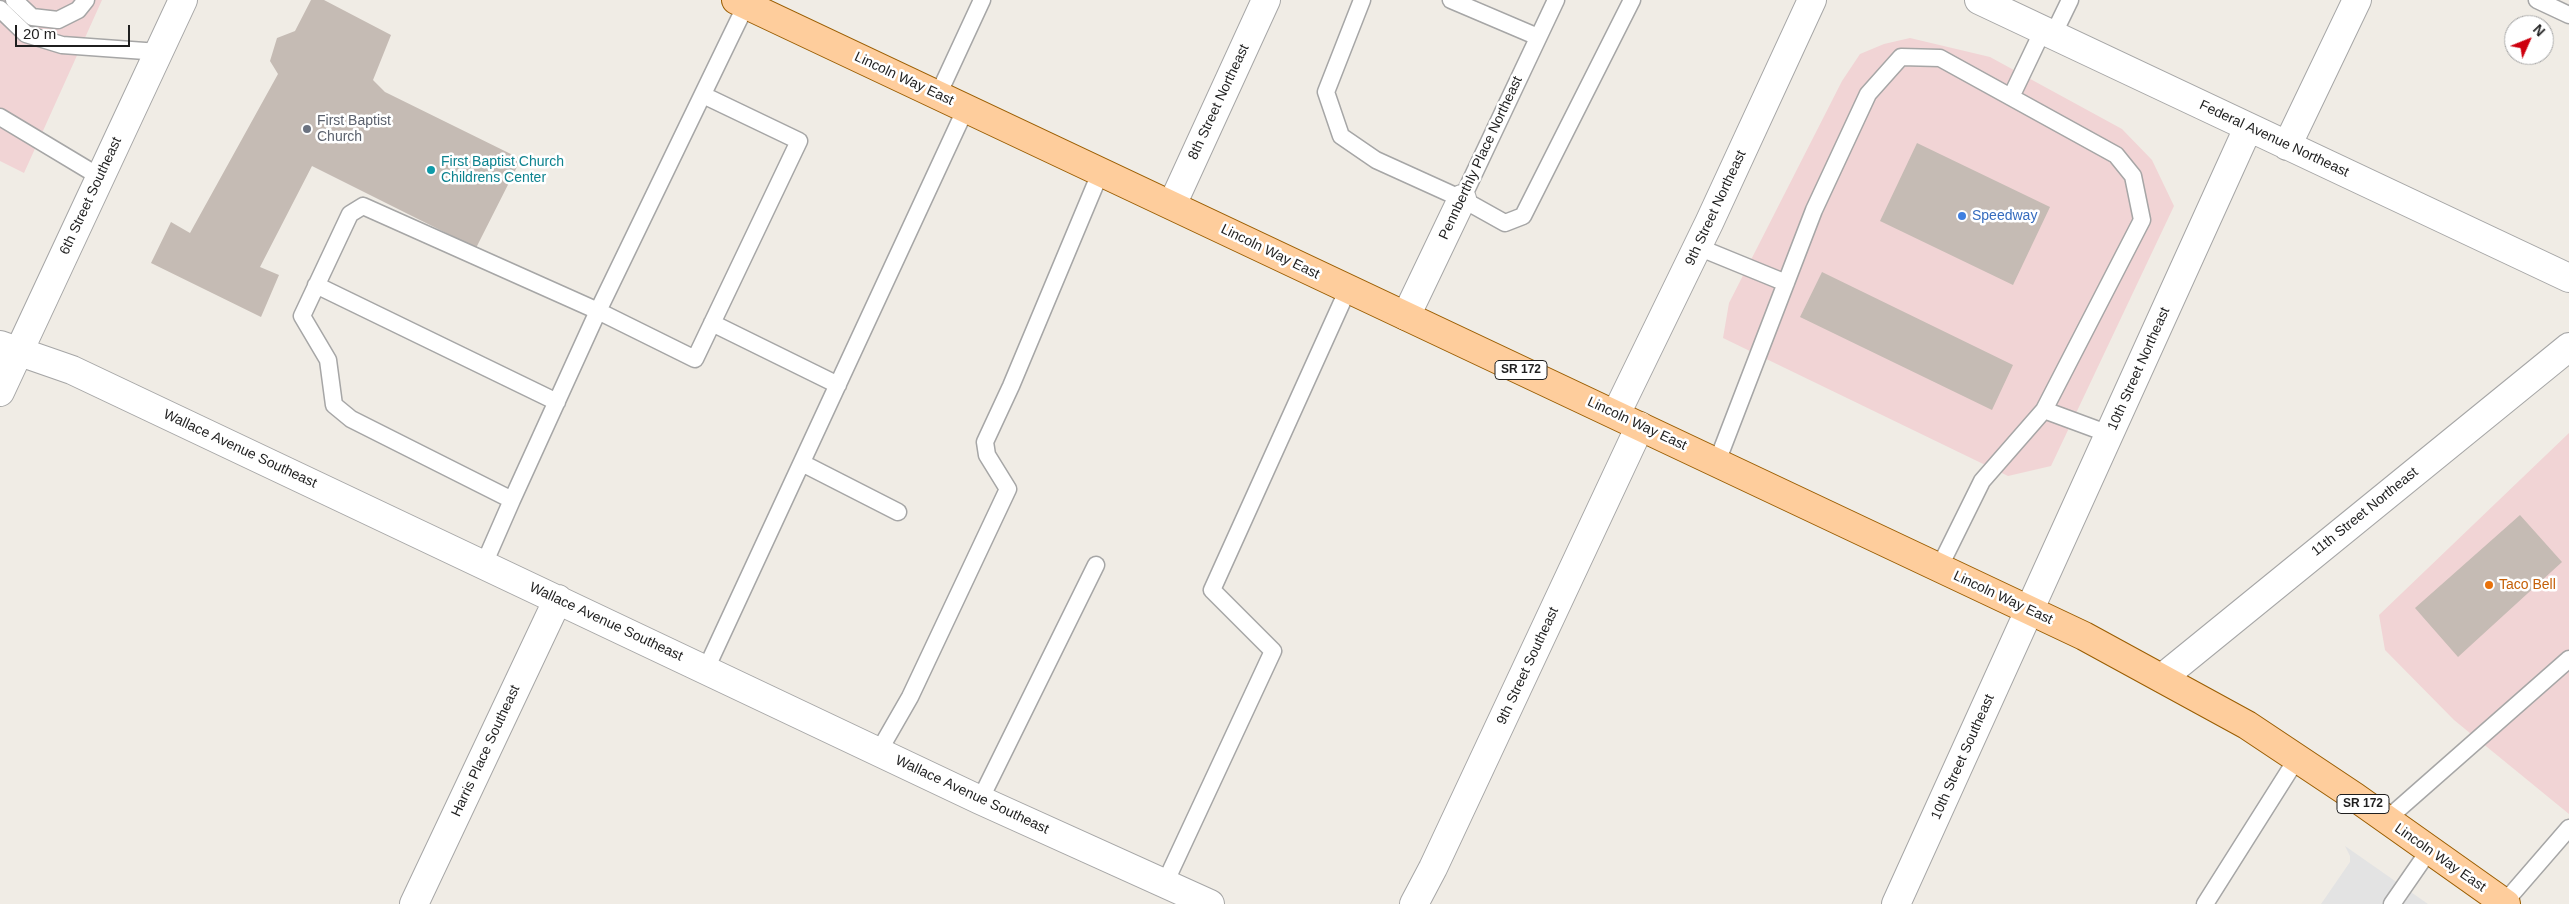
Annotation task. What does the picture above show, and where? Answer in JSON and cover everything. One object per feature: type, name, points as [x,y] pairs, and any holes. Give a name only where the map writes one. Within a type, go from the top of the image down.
[{"type":"main road","name":"Lincoln Way East","points":[[741,2],[2084,636],[2247,726],[2430,849],[2505,903]]},
{"type":"street","name":"6th Street Southeast","points":[[0,392],[10,348],[100,177],[183,0]]},
{"type":"street","name":"8th Street Northeast","points":[[1172,205],[1266,0]]},
{"type":"street","name":"9th Street Northeast","points":[[1616,414],[1698,248],[1812,0]]},
{"type":"street","name":"Federal Avenue Northeast","points":[[1979,0],[2569,278]]},
{"type":"street","points":[[2287,146],[2357,0]]},
{"type":"street","name":"10th Street Northeast","points":[[2030,610],[2248,128]]},
{"type":"street","name":"Pennberthly Place Northeast","points":[[1406,316],[1462,199]]},
{"type":"street","name":"11th Street Northeast","points":[[2162,678],[2569,347]]},
{"type":"street","name":"Wallace Avenue Southeast","points":[[10,348],[72,370],[558,598],[980,800],[1210,904]]},
{"type":"street","name":"9th Street Southeast","points":[[1414,904],[1433,868],[1640,426]]},
{"type":"street","name":"Harris Place Southeast","points":[[414,904],[558,598]]},
{"type":"street","name":"10th Street Southeast","points":[[1896,904],[2030,610]]},
{"type":"lane","points":[[14,0],[32,17],[58,20],[78,10],[86,0]]},
{"type":"lane","points":[[938,95],[982,0]]},
{"type":"lane","points":[[1362,0],[1326,92],[1341,136],[1376,160],[1462,199],[1505,223],[1523,216],[1632,0]]},
{"type":"lane","points":[[1451,0],[1538,37]]},
{"type":"lane","name":"Pennberthly Place Northeast","points":[[1462,199],[1556,0]]},
{"type":"lane","points":[[2011,97],[2048,33],[2070,0]]},
{"type":"lane","points":[[2537,0],[2569,15]]},
{"type":"lane","points":[[484,564],[598,311],[703,95],[741,2]]},
{"type":"lane","points":[[0,9],[26,34],[62,45],[159,52]]},
{"type":"lane","points":[[1717,462],[1814,210],[1868,94],[1901,57],[1940,58],[2116,155],[2133,176],[2142,220],[2044,410],[1982,481],[1939,568]]},
{"type":"lane","points":[[512,500],[351,419],[334,405],[328,360],[302,316],[316,285],[350,214],[362,206],[598,311],[695,359],[799,141],[703,95]]},
{"type":"lane","points":[[706,669],[966,108]]},
{"type":"lane","points":[[0,117],[100,177]]},
{"type":"lane","points":[[880,751],[910,697],[1008,489],[987,455],[985,442],[1011,386],[1100,171]]},
{"type":"lane","points":[[1698,248],[1786,283]]},
{"type":"lane","points":[[316,285],[557,402]]},
{"type":"lane","points":[[1165,883],[1273,651],[1212,590],[1348,289]]},
{"type":"lane","points":[[712,323],[838,385]]},
{"type":"lane","points":[[2044,410],[2110,434]]},
{"type":"lane","points":[[802,463],[898,512]]},
{"type":"lane","points":[[980,800],[1096,565]]},
{"type":"lane","points":[[2386,820],[2569,659]]},
{"type":"lane","points":[[2205,904],[2296,760]]},
{"type":"lane","points":[[2505,903],[2569,828]]},
{"type":"lane","points":[[2392,904],[2430,849]]},
{"type":"shaded area","points":[[0,0],[102,0],[24,173],[0,161]]},
{"type":"shaded area","points":[[1910,38],[1990,57],[2122,129],[2152,160],[2174,206],[2051,466],[2008,476],[1723,338],[1729,303],[1842,81],[1860,54],[1884,44]]},
{"type":"shaded area","points":[[2569,433],[2569,814],[2454,720],[2385,650],[2379,615]]},
{"type":"shaded area","points":[[2345,846],[2428,904],[2321,904],[2350,862],[2350,856]]},
{"type":"building","name":"First Baptist Church","points":[[311,0],[324,0],[391,35],[373,80],[385,92],[521,159],[476,248],[312,166],[260,267],[279,275],[261,317],[151,263],[171,222],[190,233],[278,74],[270,61],[277,38],[295,31]]},
{"type":"building","points":[[1917,143],[2050,207],[2013,285],[1880,221]]},
{"type":"building","points":[[1822,272],[2013,365],[1992,410],[1800,317]]},
{"type":"building","name":"Taco Bell","points":[[2520,515],[2562,562],[2458,657],[2415,608]]},
{"type":"place","name":"First Baptist Church","points":[[307,129]]},
{"type":"place","name":"First Baptist Church Childrens Center","points":[[431,170]]},
{"type":"place","name":"Speedway","points":[[1962,216]]},
{"type":"place","name":"Taco Bell","points":[[2489,585]]}]
